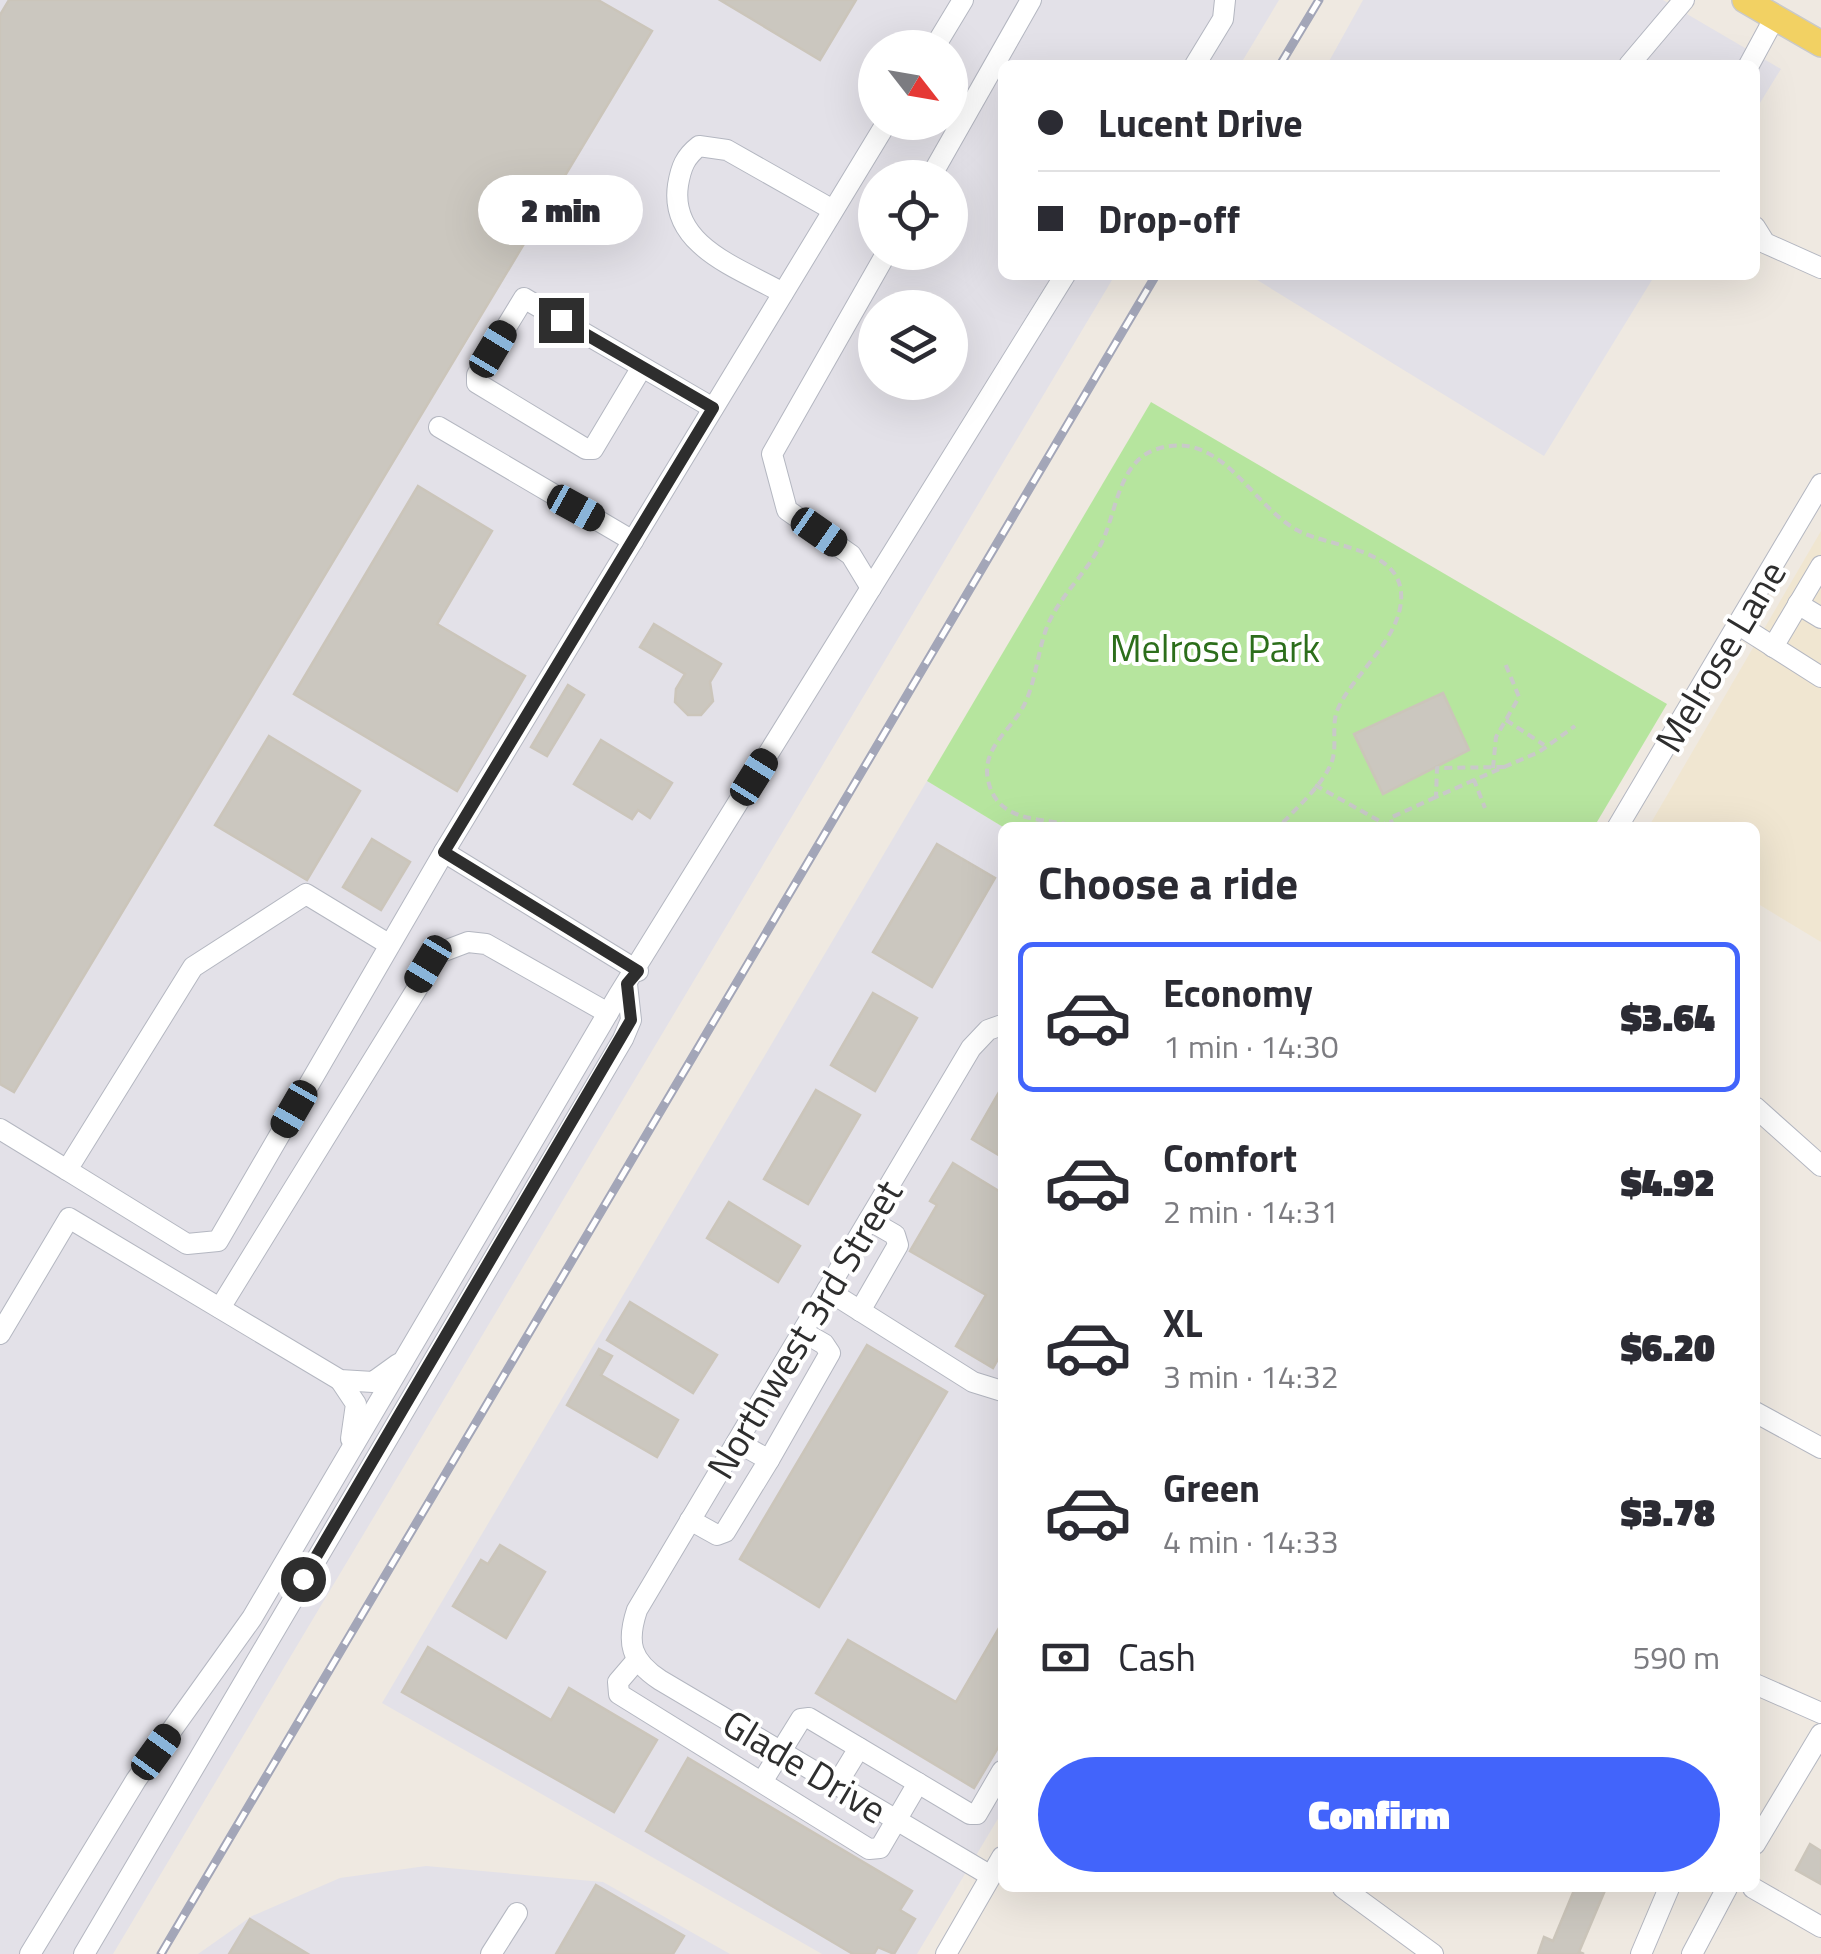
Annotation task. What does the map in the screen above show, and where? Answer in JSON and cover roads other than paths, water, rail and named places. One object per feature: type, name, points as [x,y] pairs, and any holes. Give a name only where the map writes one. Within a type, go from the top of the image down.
[{"type":"main road","points":[[1745,0],[1821,44]]},
{"type":"street","points":[[945,30],[963,0]]},
{"type":"street","points":[[940,160],[1031,0]]},
{"type":"street","points":[[1198,60],[1223,20],[1224,0]]},
{"type":"street","points":[[1633,60],[1684,0]]},
{"type":"street","points":[[1753,60],[1775,17]]},
{"type":"street","points":[[0,1129],[186,1244],[218,1241],[444,852],[876,140]]},
{"type":"street","points":[[783,293],[699,246],[681,225],[675,204],[680,168],[700,146],[727,150],[833,210]]},
{"type":"street","points":[[1760,235],[1765,243],[1821,268]]},
{"type":"street","points":[[871,588],[852,554],[787,510],[772,454],[877,270]]},
{"type":"street","points":[[30,1954],[136,1780],[237,1641],[350,1446],[364,1432],[400,1363],[608,1013],[1062,280]]},
{"type":"street","points":[[642,367],[593,449],[586,449],[477,383],[478,374],[524,298],[713,408]]},
{"type":"street","points":[[439,427],[633,541]]},
{"type":"street","name":"Melrose Lane","points":[[1622,822],[1819,492]]},
{"type":"street","points":[[1773,647],[1821,566]]},
{"type":"street","points":[[1798,604],[1821,618]]},
{"type":"street","points":[[1739,625],[1821,676]]},
{"type":"street","points":[[444,852],[632,978]]},
{"type":"street","points":[[67,1170],[193,967],[306,894],[390,945]]},
{"type":"street","points":[[220,1308],[428,964],[439,953],[468,942],[486,944],[608,1013]]},
{"type":"street","points":[[84,1954],[623,1039],[631,1020],[632,978]]},
{"type":"street","name":"Northwest 3rd Street","points":[[655,1716],[619,1694],[618,1682],[633,1654],[637,1610],[971,1048],[998,1027]]},
{"type":"street","points":[[1760,1111],[1821,1166]]},
{"type":"street","points":[[0,1334],[69,1218],[340,1380],[356,1404],[350,1446]]},
{"type":"street","points":[[860,1311],[898,1240],[870,1220]]},
{"type":"street","points":[[852,1248],[886,1267]]},
{"type":"street","points":[[827,1290],[973,1382],[998,1390]]},
{"type":"street","points":[[690,1520],[716,1535],[726,1532],[769,1460],[830,1352],[824,1344],[802,1332]]},
{"type":"street","points":[[340,1380],[373,1382],[400,1363]]},
{"type":"street","points":[[1760,1415],[1821,1448]]},
{"type":"street","points":[[737,1442],[769,1460]]},
{"type":"street","name":"Glade Drive","points":[[633,1654],[673,1688],[991,1876]]},
{"type":"street","points":[[1760,1686],[1821,1713]]},
{"type":"street","points":[[673,1688],[655,1716],[870,1849],[880,1848],[918,1783]]},
{"type":"street","points":[[762,1782],[802,1719],[808,1718],[970,1814],[977,1814],[998,1778]]},
{"type":"street","points":[[717,1755],[736,1725]]},
{"type":"street","points":[[1760,1836],[1821,1734]]},
{"type":"street","points":[[826,1822],[859,1748]]},
{"type":"street","points":[[946,1954],[998,1864]]},
{"type":"street","points":[[1348,1892],[1433,1954]]},
{"type":"street","points":[[1641,1954],[1667,1892]]},
{"type":"street","points":[[1692,1954],[1726,1892]]},
{"type":"street","points":[[1760,1892],[1821,1927]]},
{"type":"street","points":[[491,1954],[518,1912]]},
{"type":"railway","points":[[1283,60],[1319,0]]},
{"type":"railway","points":[[161,1954],[1153,280]]},
{"type":"park label","name":"Melrose Park","points":[[1215,648]]}]
